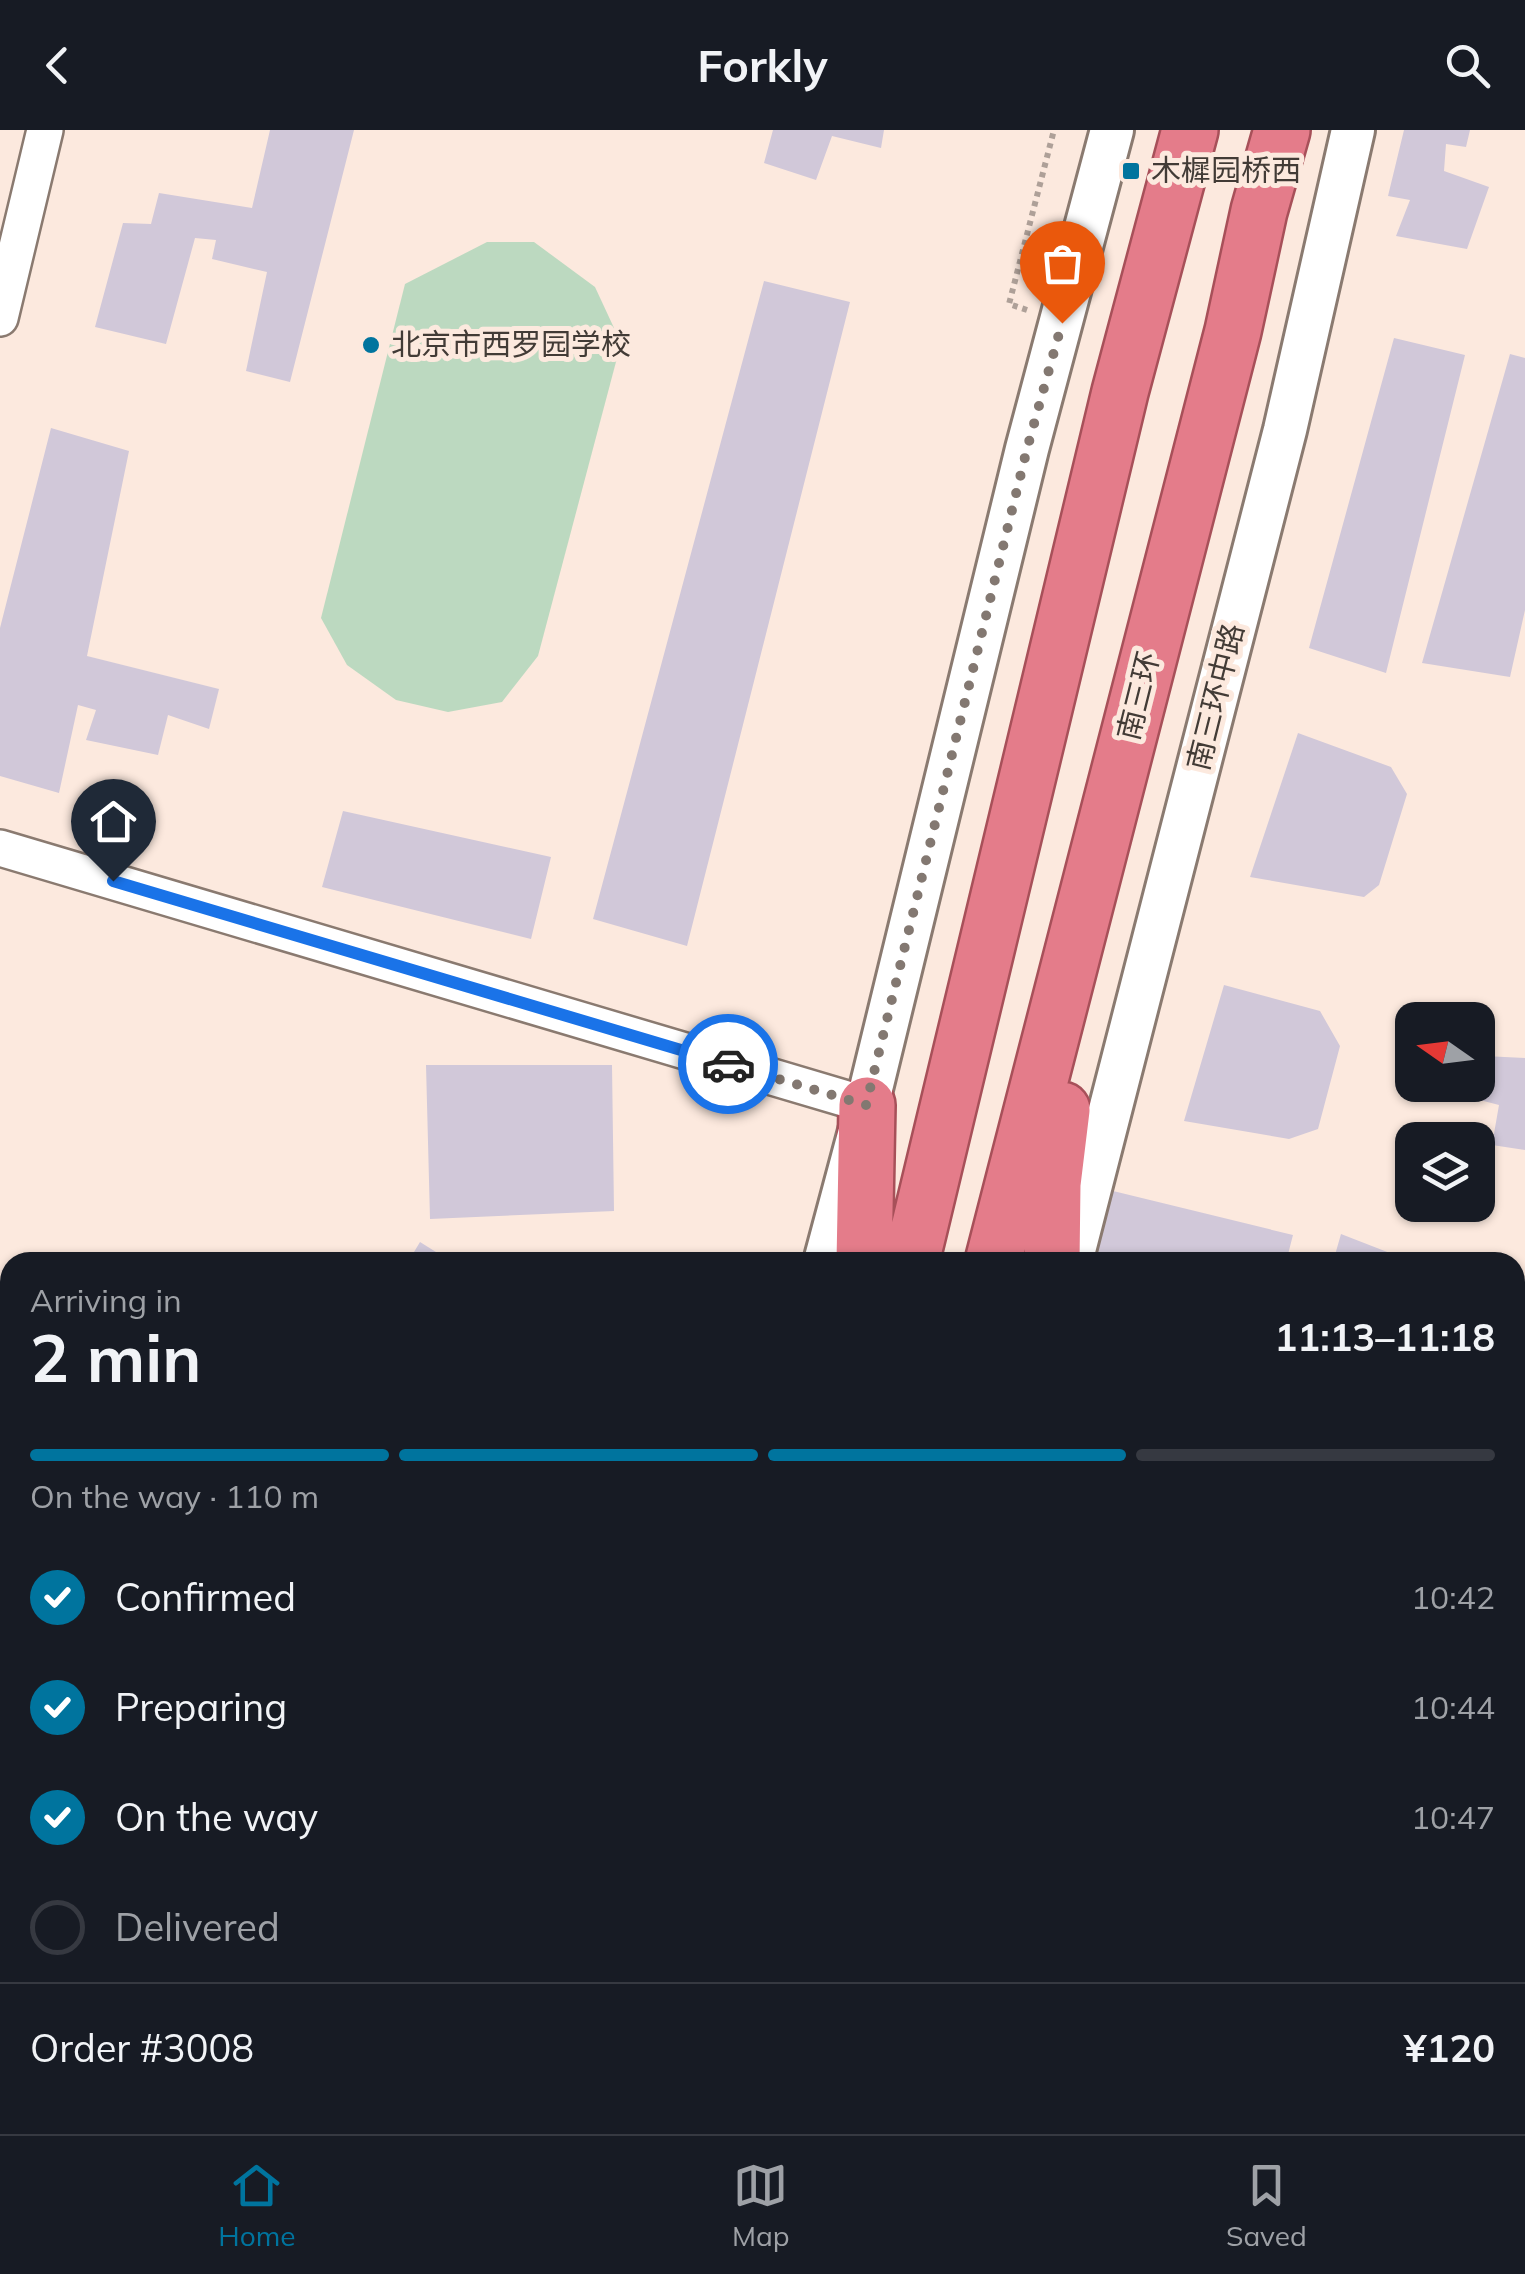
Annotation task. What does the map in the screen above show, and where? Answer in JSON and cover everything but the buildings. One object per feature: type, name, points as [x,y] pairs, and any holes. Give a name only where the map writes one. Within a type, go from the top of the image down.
[{"type":"highway","points":[[912,1252],[1120,392],[1190,130]]},
{"type":"highway","name":"南三环","points":[[997,1252],[1282,130]]},
{"type":"highway","points":[[1052,1252],[1053,1184],[1066,1075],[1065,982]]},
{"type":"highway","points":[[864,1252],[866,1105]]},
{"type":"street","points":[[0,318],[46,130]]},
{"type":"street","points":[[828,1252],[1027,449],[1112,130]]},
{"type":"street","name":"南三环中路","points":[[1074,1252],[1285,430],[1353,130]]},
{"type":"street","points":[[0,848],[866,1105]]},
{"type":"path","points":[[1009,304],[1054,130]]},
{"type":"green space","points":[[487,242],[534,242],[595,287],[621,343],[538,656],[502,702],[448,712],[396,700],[347,665],[321,618],[405,284]]},
{"type":"way so far","points":[[728,1064],[866,1105],[1027,449],[1062,323]]},
{"type":"place","name":"木樨园桥西","points":[[1131,171]]},
{"type":"place","name":"北京市西罗园学校","points":[[371,345]]},
{"type":"route","points":[[113,881],[728,1064]]}]
